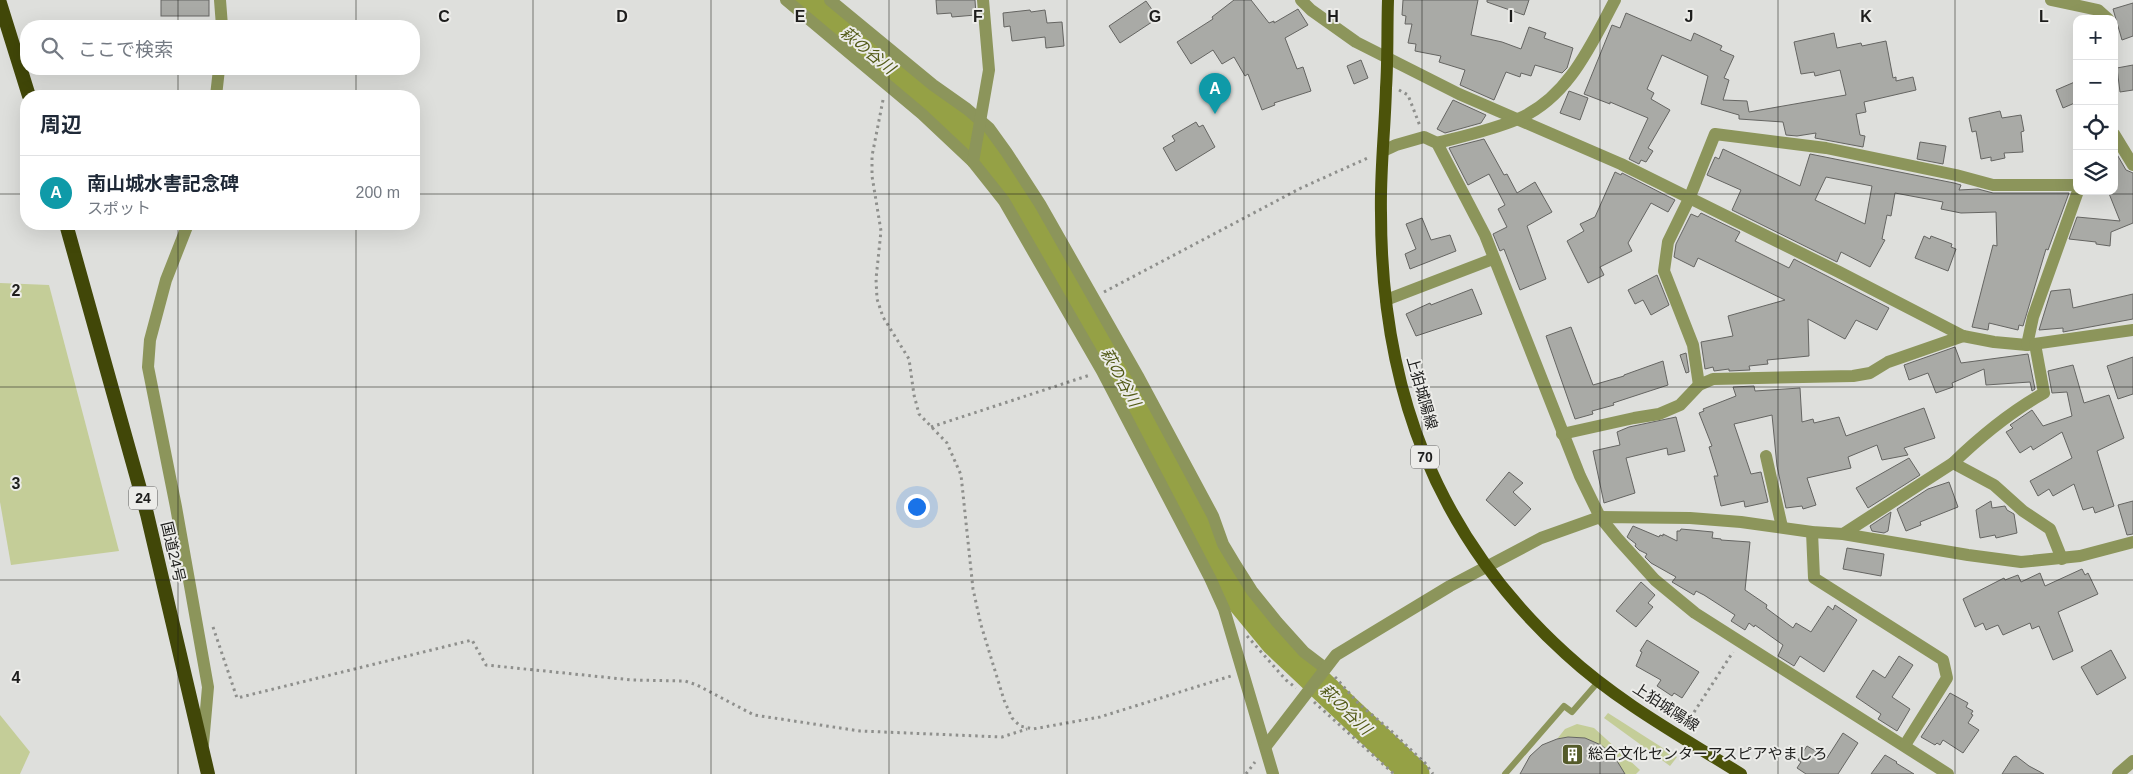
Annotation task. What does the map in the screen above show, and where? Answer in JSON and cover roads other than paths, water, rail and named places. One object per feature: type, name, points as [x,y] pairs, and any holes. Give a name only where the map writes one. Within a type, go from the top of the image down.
[{"type":"highway","points":[[0,3],[20,67]]},
{"type":"highway","points":[[22,75],[27,90]]},
{"type":"highway","name":"国道24号","points":[[68,230],[147,514],[208,774]]},
{"type":"main road","name":"上狛城陽線","points":[[1388,0],[1380,212],[1386,300],[1398,374],[1420,445],[1451,512],[1487,568],[1523,612],[1567,656],[1599,681],[1652,718],[1741,774]]},
{"type":"street","points":[[220,0],[222,20]]},
{"type":"street","points":[[786,0],[889,85],[973,158],[1004,201],[1102,371],[1210,578],[1224,609],[1273,774]]},
{"type":"street","points":[[830,0],[934,85],[967,109],[979,124],[988,128],[1007,153],[1040,204],[1094,298],[1213,516],[1223,544],[1252,592],[1304,652],[1324,671]]},
{"type":"street","points":[[973,158],[989,70],[983,0]]},
{"type":"street","points":[[1301,0],[1311,10],[1356,42],[1459,94],[1621,164],[1963,336],[1994,342],[2031,345],[2133,330]]},
{"type":"street","points":[[1437,143],[1519,119],[1541,106],[1562,87],[1596,36],[1615,0]]},
{"type":"street","points":[[2051,0],[2098,10],[2104,15]]},
{"type":"street","points":[[217,90],[218,75]]},
{"type":"street","points":[[1699,385],[1693,345],[1664,271],[1668,242],[1689,198],[1715,134],[1826,148],[1956,175],[1993,185],[2073,185]]},
{"type":"street","points":[[1383,152],[1396,145],[1424,137],[1437,143],[1485,235],[1562,434],[1600,517],[1655,580],[1695,613],[1948,774]]},
{"type":"street","points":[[2118,141],[2133,165]]},
{"type":"street","points":[[1843,534],[1953,463],[2023,404],[2044,393],[2031,345],[2033,317],[2077,195]]},
{"type":"street","points":[[186,230],[166,280],[150,340],[148,367],[176,507],[208,688],[203,749]]},
{"type":"street","points":[[1386,300],[1494,259]]},
{"type":"street","points":[[1562,434],[1659,414],[1680,405],[1699,385],[1713,379],[1853,376],[1870,373],[1888,362],[1963,336]]},
{"type":"street","points":[[1766,456],[1782,527]]},
{"type":"street","points":[[1953,463],[1994,485],[2024,511],[2050,529],[2062,559]]},
{"type":"street","points":[[1266,746],[1336,656],[1450,586],[1541,538],[1600,517],[1690,518],[1782,527],[1812,532],[1843,534],[2021,562],[2062,559],[2133,542]]},
{"type":"street","points":[[1812,532],[1814,578],[1943,660],[1947,678],[1905,745]]},
{"type":"street","points":[[2118,774],[2133,761]]},
{"type":"lane","points":[[1505,774],[1564,706],[1572,712],[1599,681]]},
{"type":"waterway","name":"萩の谷川","points":[[806,0],[956,121],[985,147],[1004,171],[1076,294],[1173,472],[1210,550],[1242,602],[1275,642],[1415,774]]},
{"type":"place","name":"南山城水害記念碑","points":[[1215,114]]},
{"type":"place","name":"総合文化センターアスピアやましろ","points":[[1572,754]]}]
